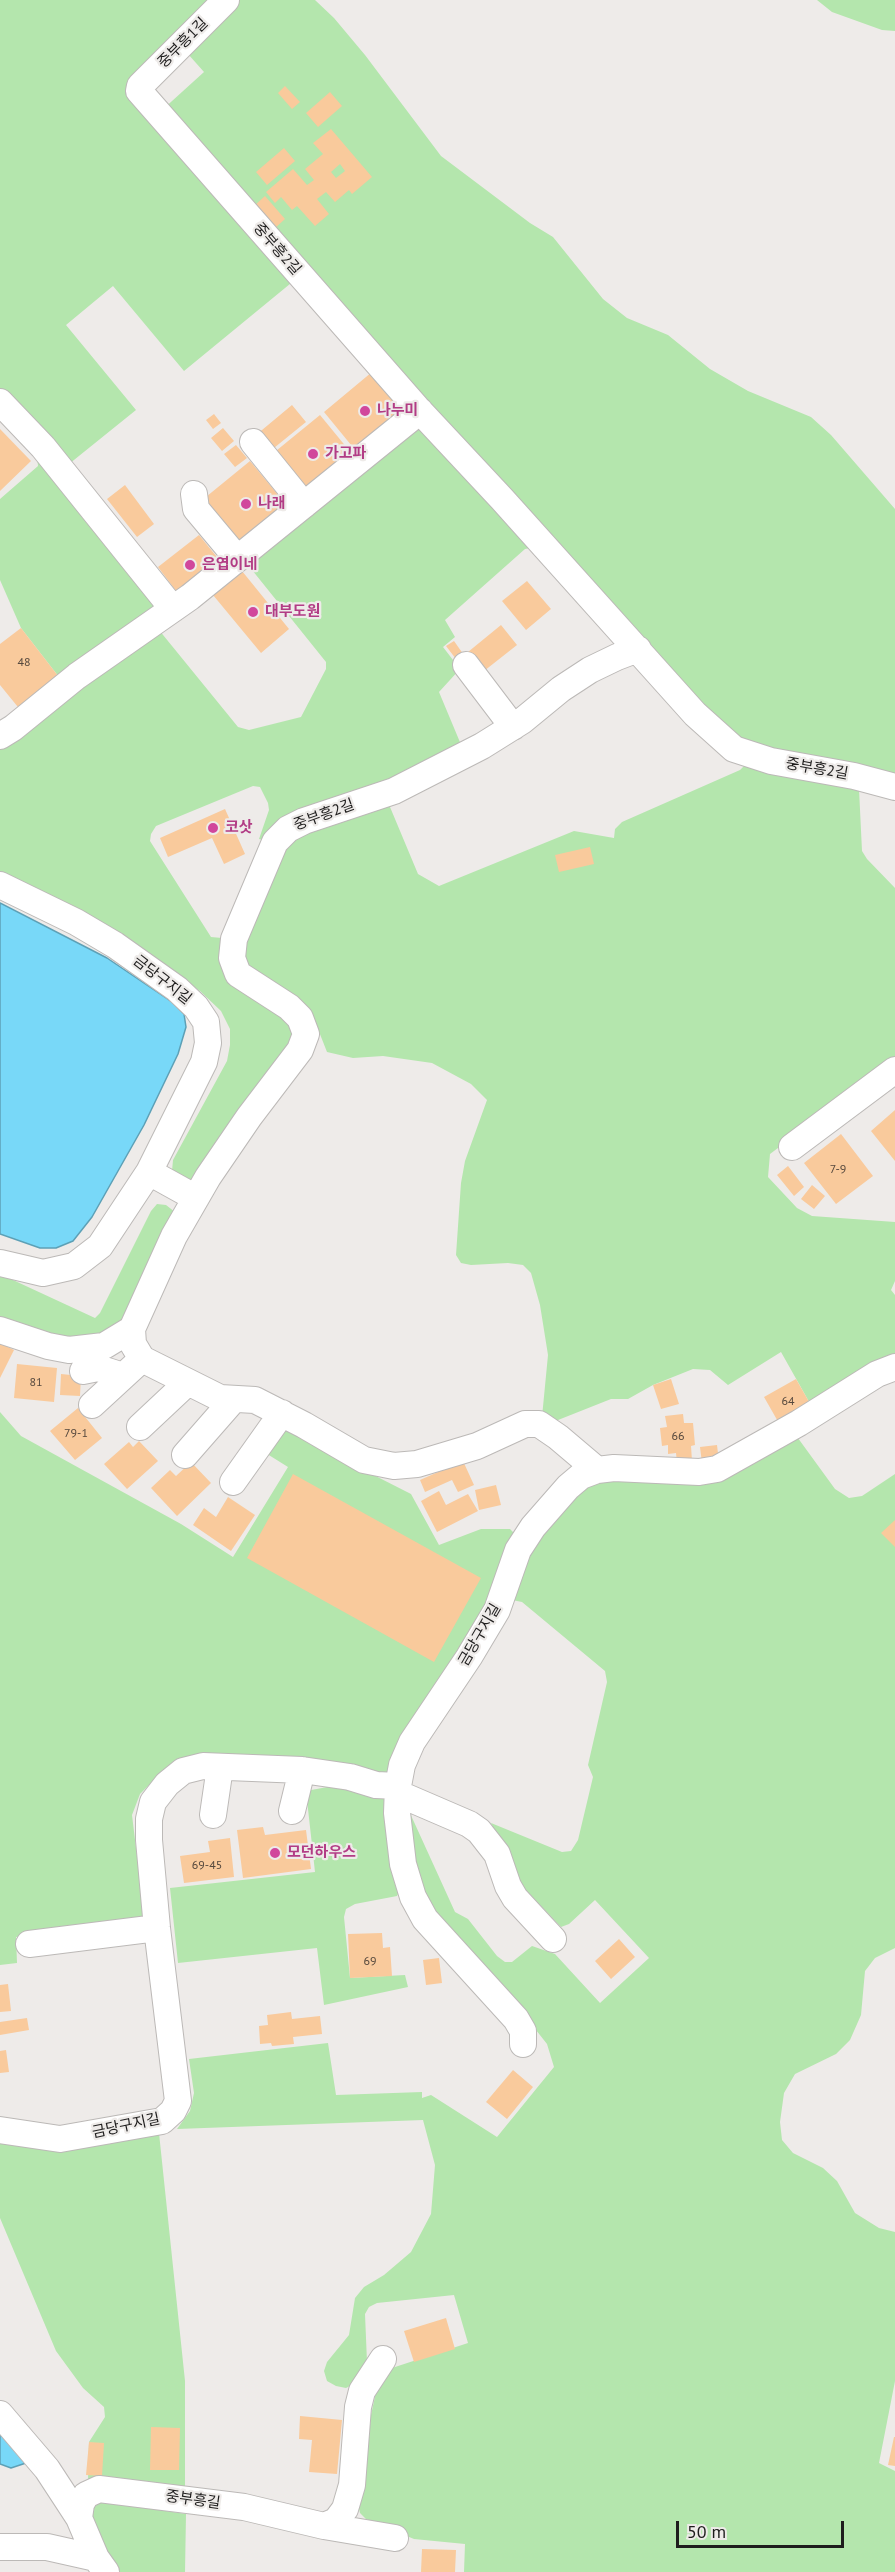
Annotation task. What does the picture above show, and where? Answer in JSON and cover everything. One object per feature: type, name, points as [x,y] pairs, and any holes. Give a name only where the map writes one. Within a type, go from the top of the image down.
[{"type":"lane","name":"중부흥1길","points":[[140,86],[226,0]]},
{"type":"lane","name":"중부흥2길","points":[[140,86],[139,91],[420,411],[695,714],[734,749],[771,761],[854,776],[895,787]]},
{"type":"lane","points":[[0,402],[43,447],[173,609]]},
{"type":"lane","points":[[0,736],[13,729],[77,676],[173,609],[420,411]]},
{"type":"lane","points":[[253,442],[304,505]]},
{"type":"lane","points":[[194,494],[196,509],[237,558]]},
{"type":"lane","name":"중부흥2길","points":[[196,1198],[249,1117],[300,1050],[306,1034],[300,1018],[289,1007],[238,974],[232,958],[234,939],[275,842],[288,829],[343,807],[394,791],[482,746],[513,727],[561,689],[590,670],[638,649]]},
{"type":"lane","points":[[466,665],[513,727]]},
{"type":"lane","name":"금당구지길","points":[[0,885],[76,922],[115,945],[177,989],[196,1007],[206,1022],[208,1043],[204,1062],[149,1172],[100,1246],[74,1266],[43,1274],[0,1263]]},
{"type":"lane","points":[[792,1147],[895,1070]]},
{"type":"lane","points":[[92,1405],[133,1367],[132,1329],[174,1236],[196,1198],[149,1172]]},
{"type":"lane","points":[[0,1330],[48,1346],[69,1350],[104,1346],[132,1329]]},
{"type":"lane","points":[[83,1371],[133,1367],[188,1382],[220,1398],[255,1400],[282,1413],[364,1461],[394,1466],[417,1464],[477,1446],[525,1424],[539,1424],[597,1470]]},
{"type":"lane","name":"금당구지길","points":[[523,2044],[523,2031],[516,2019],[425,1920],[413,1897],[403,1864],[397,1813],[397,1789],[402,1765],[412,1742],[469,1657],[497,1610],[518,1550],[533,1527],[568,1487],[581,1476],[597,1470],[614,1468],[699,1472],[717,1469],[800,1423],[877,1374],[895,1367]]},
{"type":"lane","points":[[140,1427],[188,1382]]},
{"type":"lane","points":[[185,1455],[234,1399]]},
{"type":"lane","points":[[233,1482],[282,1413]]},
{"type":"lane","name":"금당구지길","points":[[0,2130],[60,2139],[162,2121],[173,2111],[178,2101],[177,2086],[157,1928],[149,1819],[153,1802],[167,1785],[183,1772],[203,1766],[302,1770],[350,1777],[397,1789],[479,1831],[497,1854],[511,1892],[553,1939]]},
{"type":"lane","points":[[213,1815],[220,1767]]},
{"type":"lane","points":[[292,1811],[302,1770]]},
{"type":"lane","points":[[29,1944],[157,1928]]},
{"type":"lane","points":[[324,2526],[336,2521],[345,2509],[352,2485],[358,2407],[362,2391],[383,2359]]},
{"type":"lane","points":[[0,2414],[47,2469],[79,2518],[101,2565]]},
{"type":"lane","name":"중부흥길","points":[[79,2518],[81,2504],[86,2495],[99,2489],[244,2507],[324,2526],[395,2538]]},
{"type":"lane","points":[[0,2547],[48,2547],[101,2565]]},
{"type":"green space","points":[[0,0],[213,0],[133,85],[296,279],[184,371],[113,286],[66,325],[136,410],[69,464],[0,390]]},
{"type":"green space","points":[[238,0],[315,0],[334,18],[365,55],[441,156],[530,223],[553,237],[603,299],[627,318],[668,335],[710,369],[748,391],[811,417],[831,435],[895,509],[895,782],[737,745],[161,111],[204,72],[188,54]]},
{"type":"green space","points":[[817,0],[895,0],[895,31],[882,30],[832,12]]},
{"type":"green space","points":[[417,427],[427,430],[530,548],[525,549],[445,620],[455,637],[443,647],[460,669],[439,692],[462,747],[267,841],[259,839],[269,810],[268,803],[260,787],[253,786],[156,826],[151,834],[150,841],[211,937],[222,938],[222,949],[284,1012],[299,1038],[196,1179],[187,1180],[172,1171],[173,1160],[227,1061],[230,1029],[221,1011],[200,991],[113,929],[0,871],[0,742],[159,630],[238,727],[249,730],[301,717],[326,669],[326,662],[244,560]]},
{"type":"green space","points":[[37,456],[154,604],[153,613],[62,681],[21,628],[0,580],[0,499],[38,466]]},
{"type":"green space","points":[[746,764],[859,789],[862,851],[895,888],[895,1060],[770,1154],[768,1177],[797,1208],[812,1216],[895,1222],[895,1281],[891,1290],[895,1295],[895,1354],[872,1363],[812,1407],[781,1352],[728,1385],[710,1370],[693,1369],[653,1385],[628,1399],[611,1399],[553,1422],[542,1417],[548,1355],[540,1305],[531,1273],[523,1265],[461,1263],[456,1255],[461,1183],[465,1161],[487,1100],[471,1084],[432,1063],[383,1056],[353,1058],[327,1052],[316,1024],[307,1009],[270,986],[245,963],[242,938],[280,857],[296,836],[396,798],[390,807],[418,874],[439,886],[574,831],[614,838],[615,829],[622,822],[740,770]]},
{"type":"green space","points":[[157,1204],[166,1205],[175,1212],[132,1307],[107,1335],[70,1343],[0,1321],[0,1274],[95,1318],[100,1313],[151,1211]]},
{"type":"green space","points":[[0,1412],[21,1436],[181,1524],[233,1557],[288,1467],[264,1452],[281,1428],[411,1494],[439,1545],[481,1529],[510,1529],[516,1535],[493,1606],[392,1767],[385,1774],[220,1757],[184,1757],[162,1772],[140,1794],[132,1815],[144,1914],[137,1921],[125,1924],[16,1937],[17,1963],[0,1965]]},
{"type":"green space","points":[[795,1434],[835,1489],[849,1498],[862,1496],[895,1474],[895,1948],[875,1958],[865,1971],[861,2015],[850,2040],[836,2054],[795,2074],[784,2093],[780,2122],[782,2140],[793,2153],[823,2168],[837,2181],[855,2213],[879,2228],[895,2232],[895,2381],[879,2463],[895,2471],[895,2572],[464,2572],[465,2544],[414,2539],[366,2519],[360,2513],[358,2504],[367,2460],[371,2415],[376,2392],[392,2368],[468,2343],[454,2295],[377,2303],[369,2307],[365,2314],[367,2362],[356,2383],[346,2388],[336,2386],[327,2381],[324,2371],[327,2362],[349,2335],[355,2298],[364,2287],[384,2275],[411,2252],[431,2214],[435,2165],[423,2120],[177,2129],[190,2111],[194,2093],[189,2059],[328,2043],[336,2095],[422,2092],[422,2098],[431,2095],[497,2137],[554,2067],[547,2044],[521,2011],[438,1922],[422,1889],[409,1847],[409,1811],[455,1912],[468,1919],[497,1956],[505,1962],[512,1962],[532,1946],[555,1954],[600,2003],[649,1958],[595,1900],[569,1924],[561,1927],[521,1885],[491,1823],[562,1852],[571,1851],[578,1840],[593,1777],[588,1765],[607,1682],[605,1671],[522,1602],[512,1600],[522,1555],[583,1481],[642,1474]]},
{"type":"green space","points":[[338,1785],[385,1797],[401,1888],[397,1896],[355,1904],[346,1909],[344,1917],[350,1978],[405,1975],[408,1987],[324,2005],[317,1948],[178,1963],[170,1888],[315,1872],[306,1791]]},
{"type":"green space","points":[[159,2133],[185,2381],[185,2489],[88,2481],[89,2442],[105,2417],[104,2407],[83,2388],[56,2351],[0,2218],[0,2143]]},
{"type":"green space","points":[[100,2501],[186,2514],[185,2572],[118,2572],[91,2527],[93,2505]]},
{"type":"water","points":[[0,903],[107,958],[172,1002],[184,1014],[186,1027],[178,1054],[144,1125],[92,1217],[73,1241],[56,1248],[40,1248],[0,1234]]},
{"type":"water","points":[[0,2434],[26,2463],[11,2468],[0,2464]]},
{"type":"building","points":[[285,86],[300,102],[292,109],[278,93]]},
{"type":"building","points":[[330,92],[342,106],[318,127],[306,113]]},
{"type":"building","points":[[331,129],[372,177],[352,194],[349,190],[335,202],[326,192],[317,199],[329,214],[315,226],[297,206],[292,210],[281,197],[275,203],[266,192],[293,169],[307,185],[314,180],[305,169],[323,154],[313,143]],"holes":[[[340,164],[345,171],[336,178],[331,172]]]},
{"type":"building","points":[[284,148],[295,161],[267,185],[256,172]]},
{"type":"building","points":[[265,196],[285,219],[274,229],[254,206]]},
{"type":"building","points":[[372,372],[404,410],[356,451],[324,412]]},
{"type":"building","points":[[292,405],[306,422],[269,452],[256,435]]},
{"type":"building","points":[[214,414],[221,423],[213,429],[206,420]]},
{"type":"building","points":[[320,415],[352,454],[304,494],[271,455]]},
{"type":"building","points":[[223,428],[234,441],[222,451],[211,438]]},
{"type":"building","points":[[0,429],[31,461],[0,491]]},
{"type":"building","points":[[236,445],[247,458],[235,467],[224,454]]},
{"type":"building","points":[[250,461],[289,508],[240,548],[201,501]]},
{"type":"building","points":[[125,485],[154,524],[137,537],[107,499]]},
{"type":"building","points":[[199,535],[221,562],[179,595],[158,567]]},
{"type":"building","points":[[242,571],[289,629],[261,653],[213,595]]},
{"type":"building","points":[[527,581],[551,609],[526,630],[502,601]]},
{"type":"building","points":[[501,625],[517,645],[484,671],[468,652]]},
{"type":"building","points":[[21,628],[62,681],[22,712],[0,685],[0,644]]},
{"type":"building","points":[[454,641],[466,658],[459,663],[446,646]]},
{"type":"building","points":[[225,809],[245,854],[224,864],[212,838],[168,857],[160,838]]},
{"type":"building","points":[[590,847],[594,864],[559,872],[555,855]]},
{"type":"building","points":[[895,1110],[895,1161],[871,1131]]},
{"type":"building","points":[[841,1134],[873,1176],[836,1204],[804,1163]]},
{"type":"building","points":[[788,1166],[804,1187],[794,1196],[777,1175]]},
{"type":"building","points":[[812,1185],[825,1196],[814,1209],[801,1199]]},
{"type":"building","points":[[0,1343],[14,1350],[0,1378]]},
{"type":"building","points":[[17,1364],[57,1368],[54,1402],[14,1398]]},
{"type":"building","points":[[61,1374],[81,1376],[80,1396],[60,1395]]},
{"type":"building","points":[[671,1379],[679,1404],[661,1409],[653,1385]]},
{"type":"building","points":[[796,1379],[812,1407],[780,1425],[764,1397]]},
{"type":"building","points":[[78,1408],[102,1438],[75,1460],[50,1431]]},
{"type":"building","points":[[683,1414],[684,1423],[693,1423],[695,1445],[691,1446],[692,1461],[677,1463],[676,1453],[668,1454],[668,1445],[662,1446],[660,1428],[667,1427],[665,1416]]},
{"type":"building","points":[[139,1441],[158,1461],[127,1489],[104,1464],[129,1442],[133,1447]]},
{"type":"building","points":[[717,1445],[719,1462],[702,1463],[700,1447]]},
{"type":"building","points":[[463,1461],[474,1485],[458,1492],[452,1480],[425,1492],[420,1480]]},
{"type":"building","points":[[191,1462],[211,1483],[177,1516],[151,1488],[170,1470],[176,1476]]},
{"type":"building","points":[[293,1474],[481,1578],[434,1662],[247,1558]]},
{"type":"building","points":[[496,1485],[501,1505],[479,1510],[475,1490]]},
{"type":"building","points":[[439,1491],[446,1505],[468,1494],[478,1511],[437,1532],[421,1501]]},
{"type":"building","points":[[228,1497],[255,1515],[231,1551],[193,1525],[204,1508],[216,1517]]},
{"type":"building","points":[[895,1520],[895,1547],[881,1533]]},
{"type":"building","points":[[263,1827],[265,1835],[306,1830],[311,1869],[243,1878],[237,1830]]},
{"type":"building","points":[[230,1838],[234,1877],[184,1883],[180,1856],[210,1852],[208,1841]]},
{"type":"building","points":[[382,1933],[383,1948],[390,1947],[392,1976],[350,1978],[348,1934]]},
{"type":"building","points":[[619,1939],[635,1957],[611,1979],[595,1961]]},
{"type":"building","points":[[439,1958],[442,1983],[426,1985],[423,1960]]},
{"type":"building","points":[[8,1984],[11,2011],[0,2012],[0,1985]]},
{"type":"building","points":[[291,2012],[292,2019],[320,2016],[322,2034],[293,2037],[294,2044],[272,2046],[271,2043],[260,2044],[259,2026],[268,2025],[267,2015]]},
{"type":"building","points":[[27,2018],[29,2030],[0,2035],[0,2022]]},
{"type":"building","points":[[6,2050],[9,2072],[0,2073],[0,2051]]},
{"type":"building","points":[[513,2070],[533,2087],[507,2119],[486,2102]]},
{"type":"building","points":[[446,2318],[455,2349],[414,2362],[404,2331]]},
{"type":"building","points":[[300,2416],[342,2420],[337,2474],[309,2472],[312,2440],[299,2439]]},
{"type":"building","points":[[151,2427],[180,2428],[179,2470],[150,2470]]},
{"type":"building","points":[[895,2437],[895,2466],[888,2465]]},
{"type":"building","points":[[89,2442],[104,2443],[102,2476],[86,2475]]},
{"type":"building","points":[[422,2549],[456,2550],[455,2572],[421,2572]]},
{"type":"place","name":"나누미","points":[[365,411]]},
{"type":"place","name":"가고파","points":[[313,454]]},
{"type":"place","name":"나래","points":[[246,504]]},
{"type":"place","name":"은엽이네","points":[[190,565]]},
{"type":"place","name":"대부도원","points":[[253,612]]},
{"type":"place","name":"코삿","points":[[213,828]]},
{"type":"place","name":"모던하우스","points":[[275,1853]]}]
